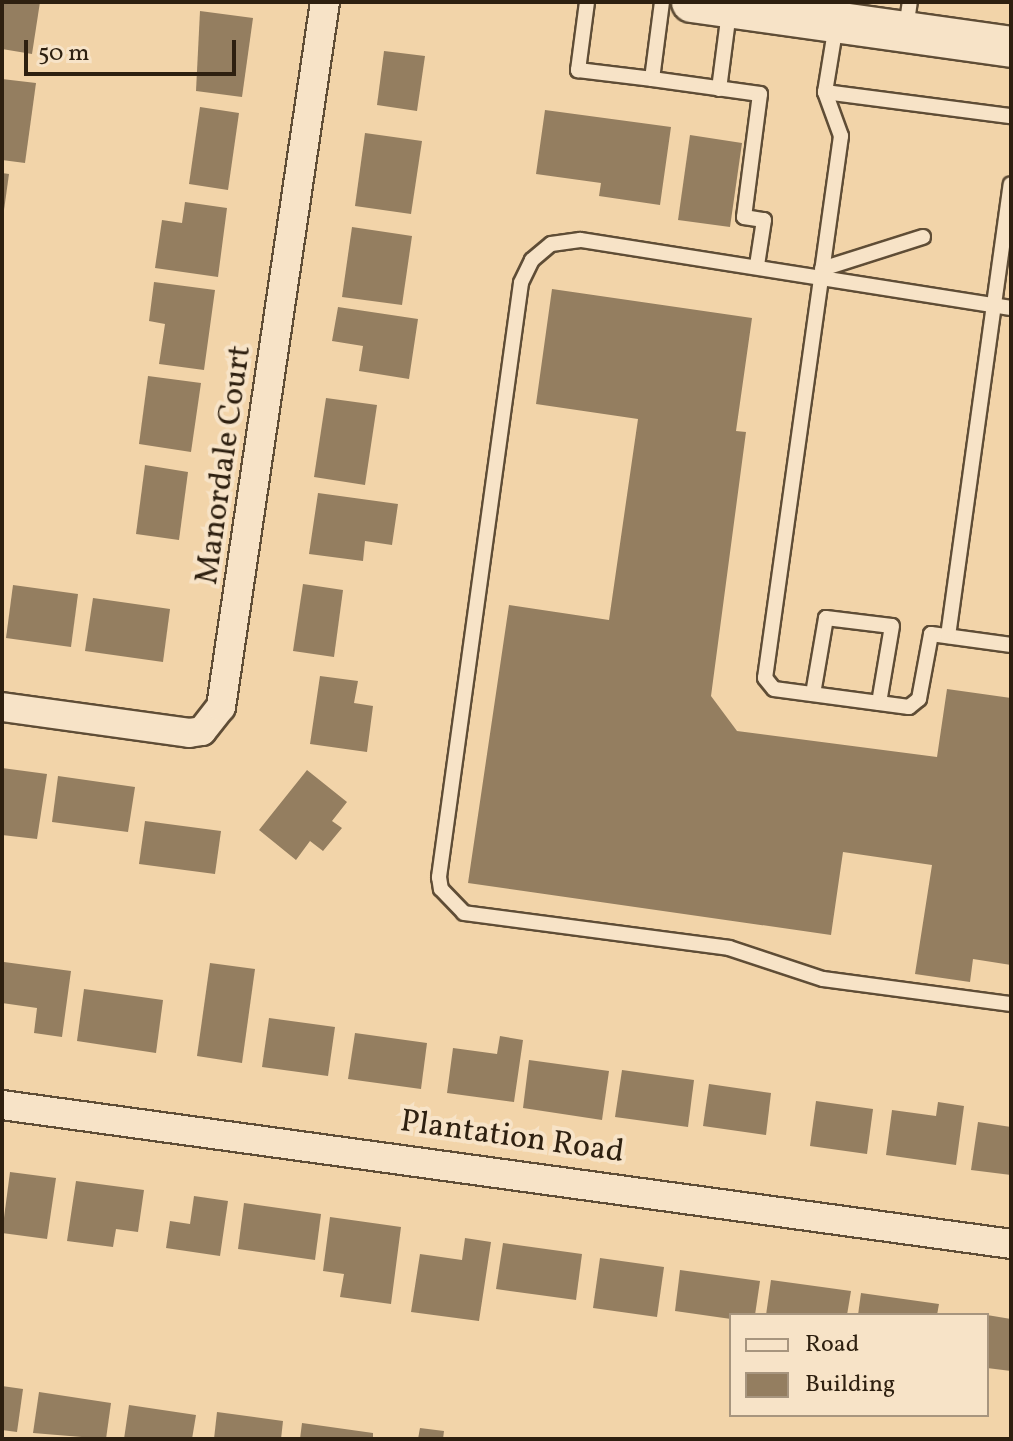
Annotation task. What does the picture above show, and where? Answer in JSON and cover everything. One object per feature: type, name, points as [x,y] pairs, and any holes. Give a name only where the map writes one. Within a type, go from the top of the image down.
[{"type":"main road","points":[[711,5],[836,22],[908,17],[1011,47]]},
{"type":"street","name":"Manordale Court","points":[[2,707],[189,733],[202,731],[221,707],[325,2]]},
{"type":"street","name":"Plantation Road","points":[[2,1105],[1011,1244]]},
{"type":"lane","points":[[587,2],[578,70],[760,94],[744,217],[764,220],[757,265]]},
{"type":"lane","points":[[652,79],[662,2]]},
{"type":"lane","points":[[711,5],[719,89]]},
{"type":"lane","points":[[836,22],[825,92],[841,131],[765,678],[774,689],[916,705],[928,639],[948,636],[1011,645]]},
{"type":"lane","points":[[825,92],[1011,116]]},
{"type":"lane","points":[[948,636],[1011,184]]},
{"type":"lane","points":[[821,275],[923,237]]},
{"type":"lane","points":[[1011,308],[757,265],[563,240],[541,252],[526,271],[441,889],[464,913],[729,948],[823,979],[1011,1004]]},
{"type":"lane","points":[[813,694],[826,618],[892,626],[879,703]]},
{"type":"building","points":[[2,2],[40,2],[32,54],[2,49]]},
{"type":"building","points":[[200,11],[253,18],[242,97],[196,91]]},
{"type":"building","points":[[384,51],[425,56],[417,111],[377,105]]},
{"type":"building","points":[[2,79],[36,83],[25,163],[2,160]]},
{"type":"building","points":[[200,107],[239,113],[228,190],[189,184]]},
{"type":"building","points":[[545,110],[671,127],[660,205],[599,196],[601,183],[536,174]]},
{"type":"building","points":[[365,133],[422,141],[411,214],[355,206]]},
{"type":"building","points":[[690,135],[742,143],[730,227],[678,220]]},
{"type":"building","points":[[2,173],[9,174],[4,210],[2,210]]},
{"type":"building","points":[[185,202],[227,208],[218,277],[155,268],[162,220],[182,223]]},
{"type":"building","points":[[352,227],[412,236],[402,305],[342,297]]},
{"type":"building","points":[[154,282],[215,290],[204,370],[159,364],[165,324],[149,321]]},
{"type":"building","points":[[552,289],[752,318],[736,431],[746,432],[711,696],[737,731],[937,757],[947,689],[1011,698],[1011,965],[973,959],[970,982],[915,974],[932,865],[843,852],[831,935],[468,883],[509,605],[609,620],[638,419],[536,404]]},
{"type":"building","points":[[338,307],[418,319],[409,379],[359,371],[363,346],[332,341]]},
{"type":"building","points":[[148,376],[201,383],[191,452],[139,444]]},
{"type":"building","points":[[326,398],[377,405],[365,485],[314,477]]},
{"type":"building","points":[[145,465],[188,472],[179,540],[136,534]]},
{"type":"building","points":[[318,493],[398,504],[392,545],[365,541],[363,561],[309,554]]},
{"type":"building","points":[[303,584],[343,590],[334,657],[293,651]]},
{"type":"building","points":[[13,585],[78,594],[71,647],[6,638]]},
{"type":"building","points":[[93,598],[170,609],[163,662],[85,651]]},
{"type":"building","points":[[320,676],[358,681],[354,703],[373,706],[367,752],[310,744]]},
{"type":"building","points":[[2,768],[47,774],[37,839],[2,835]]},
{"type":"building","points":[[307,770],[347,802],[332,821],[342,828],[323,851],[310,841],[296,860],[259,830]]},
{"type":"building","points":[[58,776],[135,787],[128,832],[52,822]]},
{"type":"building","points":[[145,821],[221,831],[215,874],[139,864]]},
{"type":"building","points":[[4,962],[71,971],[62,1037],[34,1033],[37,1008],[2,1003]]},
{"type":"building","points":[[210,963],[255,969],[242,1063],[197,1056]]},
{"type":"building","points":[[84,989],[163,1000],[156,1053],[77,1041]]},
{"type":"building","points":[[269,1018],[335,1027],[328,1076],[262,1067]]},
{"type":"building","points":[[355,1033],[427,1043],[421,1089],[348,1079]]},
{"type":"building","points":[[500,1036],[523,1040],[514,1102],[447,1093],[453,1048],[497,1054]]},
{"type":"building","points":[[529,1060],[609,1071],[602,1120],[523,1108]]},
{"type":"building","points":[[622,1070],[694,1080],[688,1127],[615,1117]]},
{"type":"building","points":[[709,1084],[771,1093],[766,1135],[703,1126]]},
{"type":"building","points":[[816,1101],[873,1109],[867,1154],[810,1146]]},
{"type":"building","points":[[938,1102],[964,1106],[956,1165],[886,1155],[892,1110],[936,1116]]},
{"type":"building","points":[[978,1122],[1011,1127],[1011,1175],[971,1170]]},
{"type":"building","points":[[10,1172],[56,1178],[47,1239],[2,1233]]},
{"type":"building","points":[[76,1181],[144,1190],[138,1232],[116,1229],[113,1247],[67,1241]]},
{"type":"building","points":[[194,1196],[228,1201],[220,1256],[166,1248],[170,1221],[190,1224]]},
{"type":"building","points":[[244,1203],[321,1214],[315,1260],[238,1249]]},
{"type":"building","points":[[330,1217],[401,1227],[391,1304],[340,1297],[344,1274],[323,1271]]},
{"type":"building","points":[[465,1238],[491,1242],[479,1321],[411,1312],[420,1254],[462,1260]]},
{"type":"building","points":[[503,1243],[582,1254],[576,1300],[496,1289]]},
{"type":"building","points":[[600,1258],[664,1267],[657,1317],[593,1308]]},
{"type":"building","points":[[680,1270],[760,1281],[755,1313],[729,1313],[729,1319],[675,1311]]},
{"type":"building","points":[[771,1280],[851,1291],[847,1313],[766,1313]]},
{"type":"building","points":[[861,1293],[939,1304],[937,1313],[858,1313]]},
{"type":"building","points":[[989,1315],[1011,1319],[1011,1371],[989,1368]]},
{"type":"building","points":[[2,1386],[23,1389],[17,1432],[2,1430]]},
{"type":"building","points":[[39,1392],[111,1403],[106,1439],[33,1433]]},
{"type":"building","points":[[129,1405],[196,1415],[192,1439],[124,1439]]},
{"type":"building","points":[[217,1412],[283,1421],[281,1439],[214,1439]]},
{"type":"building","points":[[302,1423],[373,1433],[373,1439],[300,1439]]},
{"type":"building","points":[[420,1428],[444,1431],[443,1439],[418,1439]]}]
